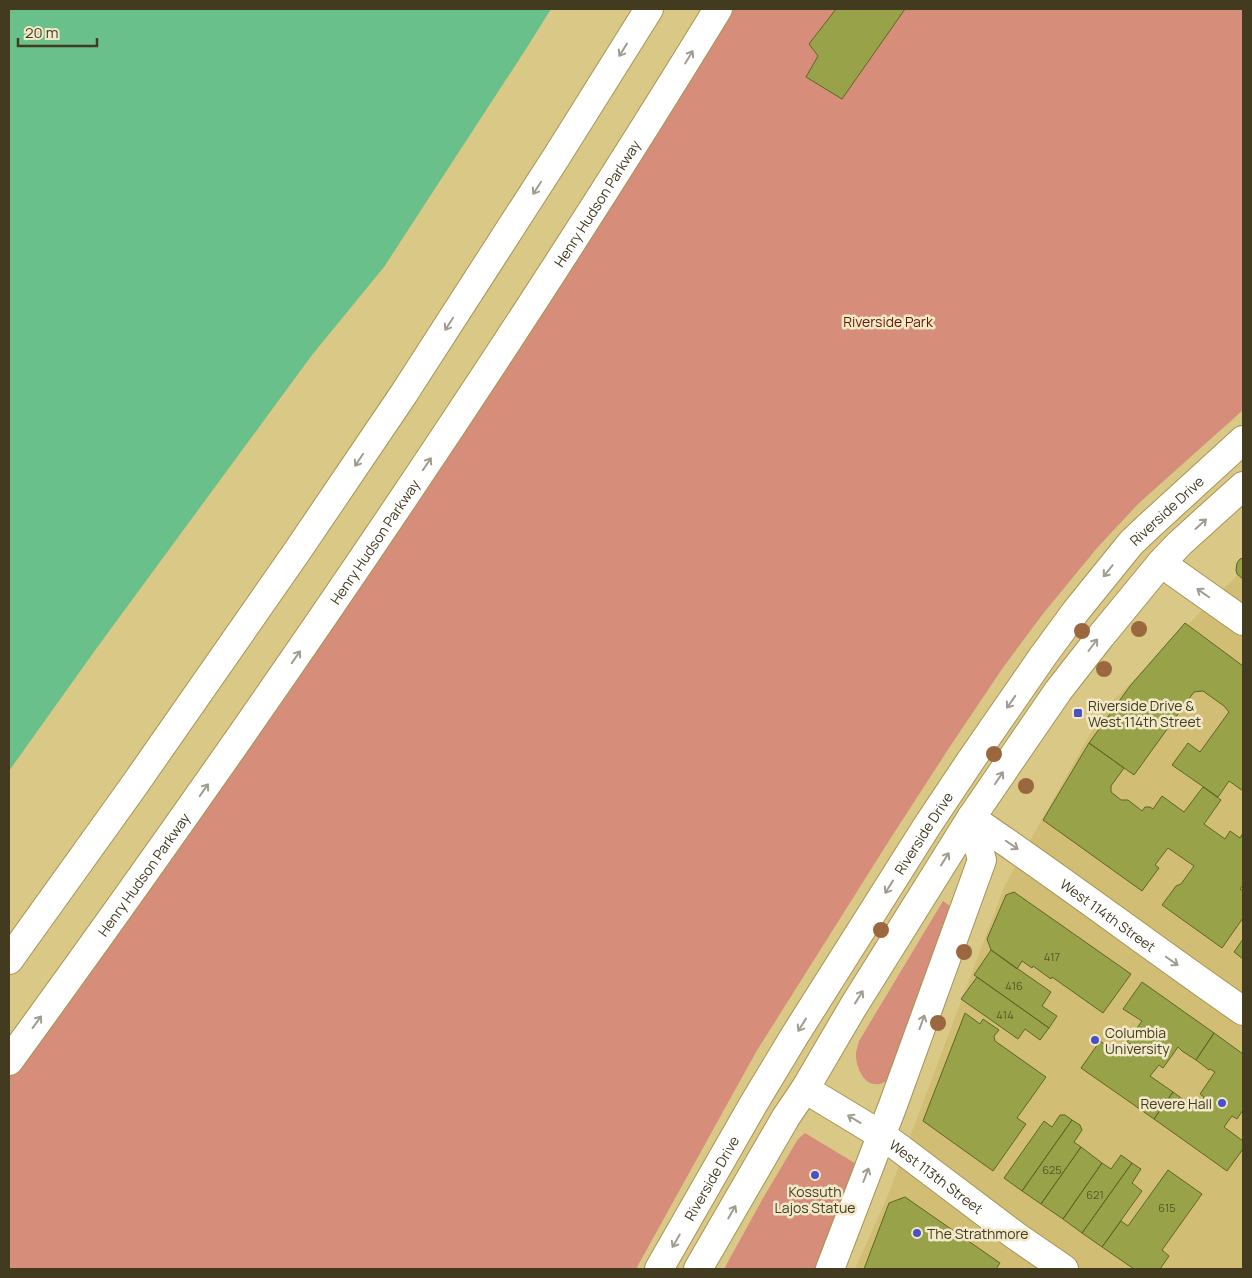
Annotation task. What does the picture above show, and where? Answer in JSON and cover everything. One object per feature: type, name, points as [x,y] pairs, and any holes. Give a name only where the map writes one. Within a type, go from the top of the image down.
[{"type":"main road","points":[[9,960],[133,787],[296,553],[403,395],[649,9]]},
{"type":"main road","name":"Henry Hudson Parkway","points":[[9,1061],[195,803],[394,514],[537,296],[718,9]]},
{"type":"main road","name":"Riverside Drive","points":[[659,1269],[773,1070],[969,763],[1043,656],[1076,611],[1131,543],[1243,440]]},
{"type":"main road","points":[[698,1269],[853,1007],[971,818],[1058,691],[1161,563],[1179,544],[1243,486]]},
{"type":"main road","points":[[1131,543],[1243,621]]},
{"type":"main road","name":"West 114th Street","points":[[944,802],[1011,844],[1243,1011]]},
{"type":"main road","points":[[830,1269],[982,860],[971,818]]},
{"type":"main road","name":"West 113th Street","points":[[773,1070],[881,1135],[1016,1236],[1064,1269]]},
{"type":"shaded area","points":[[9,9],[551,9],[384,267],[312,355],[96,649],[9,771]]},
{"type":"shaded area","name":"Columbia University","points":[[1243,569],[1243,1269],[855,1269],[888,1195],[1005,885],[1103,711]]},
{"type":"green space","name":"Riverside Park","points":[[718,9],[1243,9],[1243,410],[1138,504],[1097,548],[1042,615],[1002,669],[892,836],[756,1052],[636,1269],[9,1269],[9,1061]]},
{"type":"green space","points":[[943,901],[953,908],[894,1074],[885,1082],[872,1084],[863,1077],[857,1065],[856,1052],[859,1041]]},
{"type":"green space","points":[[805,1133],[858,1165],[820,1269],[724,1269],[798,1139]]},
{"type":"building","points":[[836,9],[905,9],[842,99],[806,77],[818,56],[809,44]]},
{"type":"building","points":[[1243,558],[1243,579],[1237,574],[1236,570],[1237,563]]},
{"type":"building","points":[[1185,623],[1243,666],[1243,791],[1229,781],[1218,797],[1172,765],[1188,743],[1200,752],[1229,712],[1224,706],[1203,691],[1194,692],[1134,775],[1089,743],[1130,686]]},
{"type":"building","points":[[1089,743],[1124,768],[1111,786],[1111,792],[1121,800],[1128,800],[1142,811],[1145,807],[1153,809],[1162,796],[1184,812],[1203,787],[1221,800],[1204,824],[1225,839],[1230,831],[1240,838],[1243,833],[1243,885],[1240,889],[1243,891],[1243,918],[1222,948],[1162,905],[1194,866],[1168,848],[1155,865],[1159,868],[1142,891],[1043,820]]},
{"type":"building","points":[[1014,892],[1131,974],[1103,1013],[1033,966],[1032,968],[1022,961],[1017,969],[991,950],[987,939],[1006,895]]},
{"type":"building","points":[[1243,939],[1243,959],[1234,952]]},
{"type":"building","points":[[991,950],[1051,992],[1042,1006],[1057,1016],[1049,1028],[974,975]]},
{"type":"building","points":[[977,977],[1049,1028],[1040,1040],[1025,1029],[1018,1039],[961,999]]},
{"type":"building","points":[[1142,982],[1214,1033],[1196,1060],[1178,1047],[1163,1068],[1159,1065],[1150,1076],[1173,1092],[1154,1119],[1081,1068],[1100,1041],[1123,1057],[1132,1045],[1127,1042],[1142,1021],[1123,1009]]},
{"type":"building","points":[[965,1013],[980,1024],[983,1019],[999,1030],[994,1036],[995,1041],[1046,1077],[1017,1118],[1026,1124],[993,1171],[923,1121]]},
{"type":"building","name":"Revere Hall","points":[[1214,1033],[1243,1054],[1243,1110],[1237,1119],[1232,1116],[1224,1127],[1243,1141],[1243,1149],[1227,1171],[1154,1119],[1173,1092],[1196,1109],[1204,1097],[1200,1094],[1215,1072],[1209,1070],[1196,1060]]},
{"type":"building","points":[[1060,1115],[1065,1115],[1072,1120],[1022,1191],[1004,1178],[1044,1121],[1052,1127]]},
{"type":"building","points":[[1072,1120],[1080,1125],[1082,1130],[1074,1142],[1081,1147],[1041,1204],[1022,1191]]},
{"type":"building","points":[[1081,1147],[1102,1163],[1063,1219],[1041,1204]]},
{"type":"building","points":[[1121,1155],[1132,1163],[1082,1233],[1063,1219],[1102,1163],[1111,1169]]},
{"type":"building","points":[[1132,1163],[1141,1169],[1132,1183],[1142,1191],[1102,1247],[1082,1233]]},
{"type":"building","points":[[1168,1170],[1202,1194],[1162,1250],[1169,1256],[1160,1269],[1134,1269],[1102,1247],[1121,1221],[1128,1226]]},
{"type":"building","name":"The Strathmore","points":[[905,1197],[1000,1263],[996,1269],[864,1269],[889,1203]]},
{"type":"place","name":"Riverside Drive & West 114th Street","points":[[1078,713]]},
{"type":"place","name":"Columbia University","points":[[1095,1040]]},
{"type":"place","name":"Revere Hall","points":[[1222,1103]]},
{"type":"place","name":"Kossuth Lajos Statue","points":[[815,1175]]},
{"type":"place","name":"The Strathmore","points":[[917,1233]]}]
